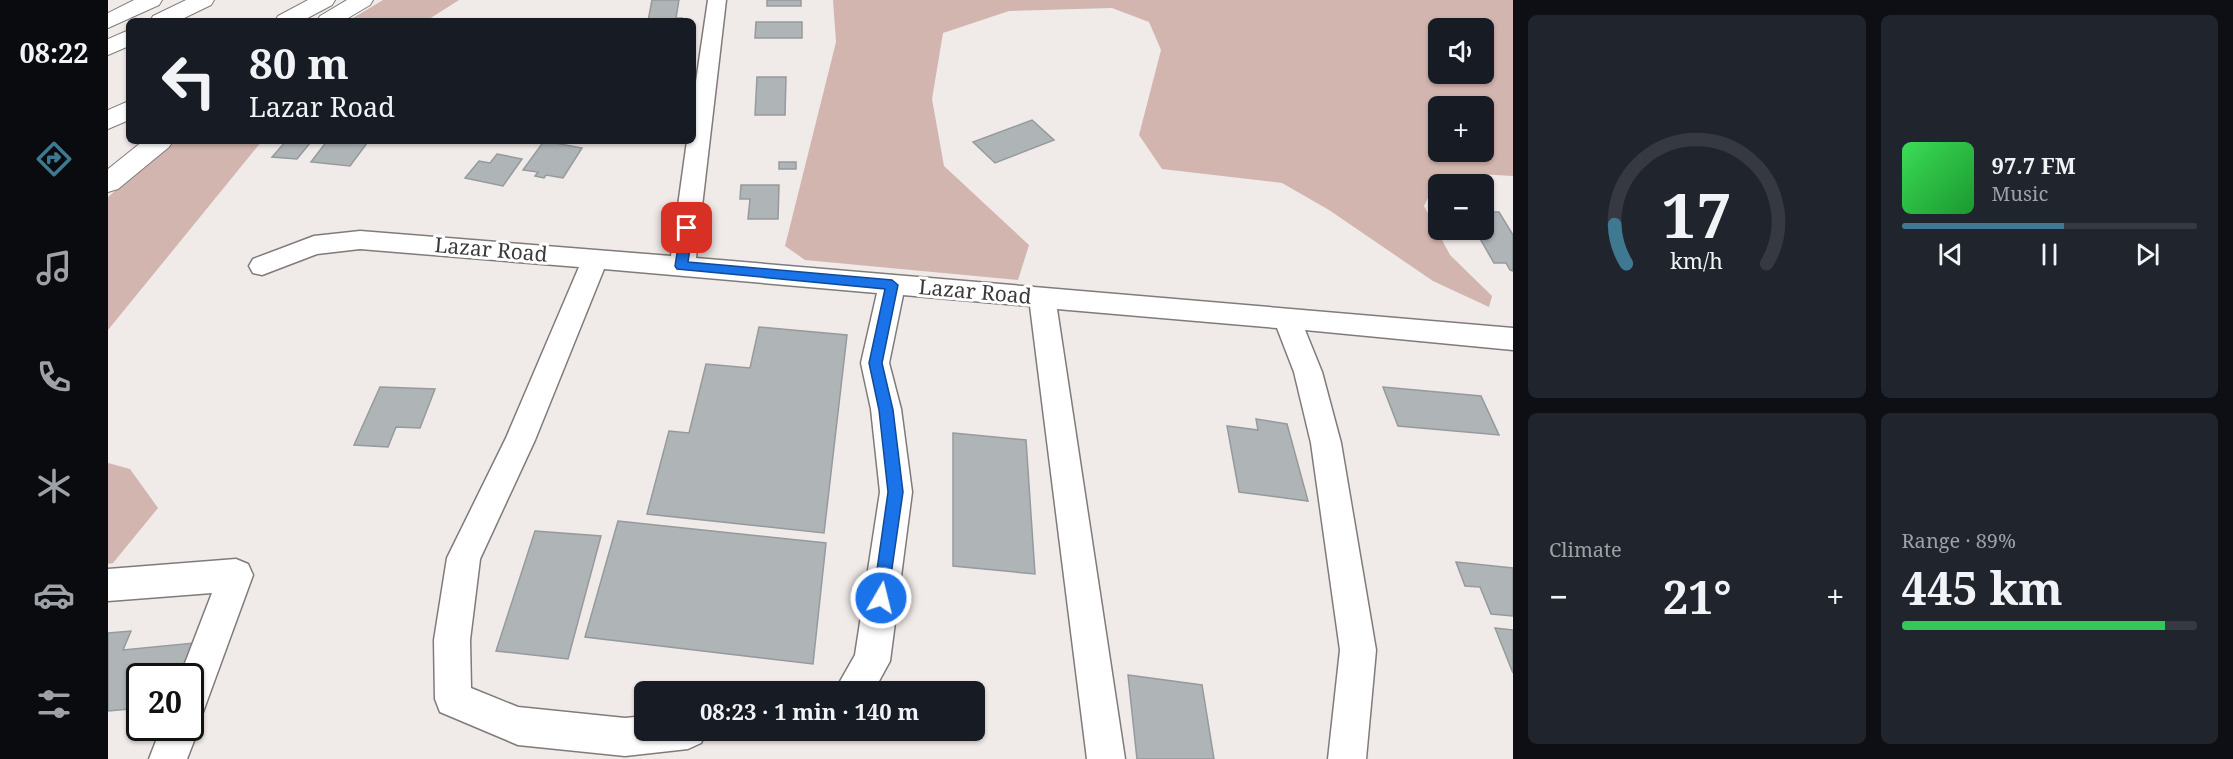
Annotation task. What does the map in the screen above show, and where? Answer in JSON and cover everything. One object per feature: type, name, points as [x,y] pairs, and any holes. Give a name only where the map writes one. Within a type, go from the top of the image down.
[{"type":"highway","points":[[108,21],[151,0]]},
{"type":"highway","points":[[167,18],[203,0]]},
{"type":"highway","points":[[291,18],[324,0]]},
{"type":"highway","points":[[333,18],[362,0]]},
{"type":"highway","points":[[108,48],[126,39]]},
{"type":"highway","points":[[108,121],[126,111]]},
{"type":"highway","points":[[108,153],[126,143]]},
{"type":"highway","points":[[108,183],[156,144]]},
{"type":"street","points":[[682,266],[717,0]]},
{"type":"street","name":"Lazar Road","points":[[262,266],[314,245],[360,240],[1513,339]]},
{"type":"street","points":[[595,259],[520,440],[464,558],[452,640],[453,699],[518,726],[624,737],[634,736]]},
{"type":"street","points":[[859,681],[873,661],[896,492],[886,410],[875,363],[892,285]]},
{"type":"street","points":[[1042,298],[1106,759]]},
{"type":"street","points":[[1287,318],[1308,372],[1326,443],[1358,650],[1347,759]]},
{"type":"street","points":[[108,585],[236,575],[203,663]]},
{"type":"street","points":[[168,759],[175,741]]},
{"type":"shaded area","points":[[383,0],[459,0],[431,18],[353,18]]},
{"type":"shaded area","points":[[833,0],[1513,0],[1513,176],[1428,174],[1428,198],[1424,206],[1428,214],[1428,240],[1442,240],[1450,255],[1492,296],[1489,307],[1433,281],[1329,210],[1282,183],[1162,169],[1139,135],[1161,50],[1149,22],[1112,8],[1009,11],[943,33],[932,99],[944,166],[1029,245],[1018,280],[805,260],[785,246],[836,42]]},
{"type":"shaded area","points":[[170,144],[260,144],[108,330],[108,197]]},
{"type":"shaded area","points":[[108,463],[130,469],[158,508],[113,563],[108,564]]},
{"type":"building","points":[[652,0],[679,0],[676,18],[649,18]]},
{"type":"building","points":[[767,0],[801,0],[801,6],[767,6]]},
{"type":"building","points":[[756,22],[802,22],[802,38],[755,38]]},
{"type":"building","points":[[757,77],[786,77],[785,115],[755,115]]},
{"type":"building","points":[[1032,120],[1054,140],[995,163],[973,142]]},
{"type":"building","points":[[283,144],[309,144],[297,159],[272,157]]},
{"type":"building","points":[[325,144],[366,144],[350,166],[311,162]]},
{"type":"building","points":[[542,144],[560,144],[582,148],[563,178],[546,175],[544,178],[535,176],[538,172],[523,170]]},
{"type":"building","points":[[497,154],[522,159],[503,186],[465,178],[479,161],[490,163]]},
{"type":"building","points":[[779,162],[796,162],[796,169],[779,169]]},
{"type":"building","points":[[741,185],[779,185],[778,219],[748,219],[750,199],[740,199]]},
{"type":"building","points":[[1494,212],[1499,212],[1513,235],[1513,271],[1506,263],[1494,263],[1481,240],[1494,240]]},
{"type":"building","points":[[759,327],[847,335],[824,533],[647,514],[669,431],[689,433],[706,364],[750,368]]},
{"type":"building","points":[[380,387],[435,389],[420,428],[396,427],[388,447],[354,445]]},
{"type":"building","points":[[1383,387],[1481,396],[1499,435],[1398,426]]},
{"type":"building","points":[[1256,419],[1287,424],[1308,501],[1239,492],[1227,426],[1258,430]]},
{"type":"building","points":[[953,433],[1026,440],[1035,574],[953,566]]},
{"type":"building","points":[[618,521],[826,543],[813,664],[585,637]]},
{"type":"building","points":[[535,531],[601,536],[568,659],[496,651]]},
{"type":"building","points":[[1456,562],[1513,568],[1513,616],[1491,614],[1480,587],[1465,586]]},
{"type":"building","points":[[1495,628],[1513,630],[1513,673]]},
{"type":"building","points":[[131,631],[123,650],[194,643],[187,663],[126,663],[126,709],[108,711],[108,633]]},
{"type":"building","points":[[1128,675],[1202,685],[1214,759],[1137,759]]},
{"type":"route","points":[[687,228],[682,266],[892,285],[875,363],[886,410],[896,492],[881,598]]}]
